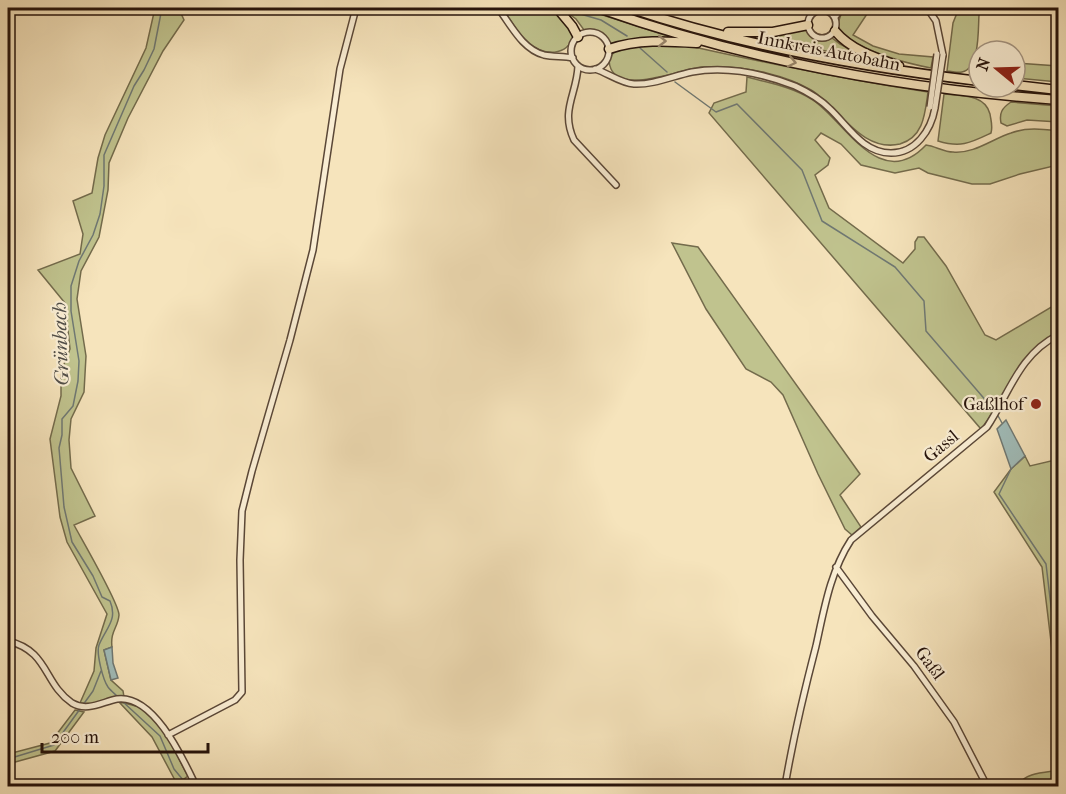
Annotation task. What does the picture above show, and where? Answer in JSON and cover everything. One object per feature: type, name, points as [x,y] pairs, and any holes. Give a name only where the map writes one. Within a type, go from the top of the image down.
[{"type":"highway","points":[[556,8],[572,26],[578,37]]},
{"type":"highway","name":"Innkreis Autobahn","points":[[598,8],[715,44],[800,64],[881,79],[1059,100]]},
{"type":"highway","name":"Innkreis Autobahn","points":[[629,8],[711,32],[806,54],[967,79]]},
{"type":"highway","points":[[711,32],[772,32],[808,25]]},
{"type":"highway","points":[[835,31],[845,41],[861,50],[916,73]]},
{"type":"highway","points":[[609,49],[622,44],[657,40],[715,44]]},
{"type":"highway","points":[[1027,86],[1059,90]]},
{"type":"street","points":[[168,735],[235,700],[242,692],[240,560],[243,511],[313,250],[341,63],[356,8]]},
{"type":"street","points":[[498,8],[527,46],[542,54],[573,58]]},
{"type":"street","points":[[810,8],[811,15],[808,25],[810,32],[818,38],[828,38],[837,26],[835,17],[824,9]]},
{"type":"street","points":[[811,15],[815,11],[837,8]]},
{"type":"street","points":[[835,17],[842,8]]},
{"type":"street","points":[[578,66],[636,84],[693,72],[719,70],[743,72],[787,83],[813,95],[873,149],[886,153],[899,152],[913,146],[924,136],[933,107],[940,42],[936,21],[927,8]]},
{"type":"street","points":[[559,55],[572,47],[578,37],[585,33],[596,33],[605,39],[609,49],[605,62],[578,81]]},
{"type":"street","points":[[572,47],[573,58],[578,66],[578,81],[568,108],[570,132],[573,140],[616,185]]},
{"type":"street","points":[[605,62],[611,75]]},
{"type":"street","name":"Gassl","points":[[836,567],[851,540],[987,427],[1027,359],[1040,346],[1059,335]]},
{"type":"street","points":[[785,786],[792,741],[836,567]]},
{"type":"street","name":"Gaßl","points":[[836,567],[872,616],[914,666],[954,722],[987,786]]},
{"type":"street","points":[[8,641],[26,647],[35,655],[61,692],[71,702],[82,706],[117,699],[129,700],[149,710],[168,735],[196,786]]},
{"type":"street","points":[[8,649],[15,643]]},
{"type":"green space","points":[[155,8],[179,9],[184,20],[163,51],[128,118],[109,163],[108,190],[99,237],[81,271],[77,299],[86,356],[84,392],[71,419],[69,440],[71,468],[95,516],[74,525],[117,608],[119,615],[112,637],[112,647],[104,650],[111,680],[123,691],[124,697],[94,704],[80,703],[94,671],[96,648],[107,614],[67,542],[60,517],[50,439],[61,396],[61,372],[70,349],[65,303],[38,270],[80,254],[83,234],[73,201],[92,193],[98,158],[105,135],[146,48]]},
{"type":"green space","points":[[502,8],[551,8],[563,22],[572,27],[575,35],[561,51],[541,50],[524,40]]},
{"type":"green space","points":[[561,8],[581,8],[671,37],[611,45],[600,32],[584,30],[576,19]]},
{"type":"green space","points":[[845,8],[871,8],[853,35],[873,46],[899,54],[933,57],[931,68],[885,56],[845,37],[840,31],[839,24]]},
{"type":"green space","points":[[959,8],[978,8],[978,39],[967,39],[967,70],[962,72],[947,71],[953,23]]},
{"type":"green space","points":[[806,29],[817,40],[824,41],[832,38],[867,57],[866,59],[761,38],[761,35]]},
{"type":"green space","points":[[651,44],[685,45],[806,71],[928,92],[922,123],[919,130],[908,141],[886,145],[874,142],[851,127],[811,90],[779,76],[742,68],[699,67],[638,80],[617,76],[611,69],[610,59],[615,52],[624,48]]},
{"type":"green space","points":[[1027,64],[1058,66],[1058,82],[1027,79]]},
{"type":"green space","points":[[747,77],[781,86],[813,100],[864,148],[878,158],[893,161],[909,158],[926,145],[950,152],[961,152],[1017,131],[1034,129],[1058,131],[1058,165],[990,184],[972,184],[928,173],[919,168],[895,173],[861,165],[841,144],[821,133],[815,140],[830,158],[828,165],[815,175],[829,208],[903,263],[915,249],[918,237],[924,237],[946,266],[985,335],[996,340],[1058,303],[1058,333],[1043,341],[1022,363],[981,429],[709,113],[714,103],[746,92]]},
{"type":"green space","points":[[944,94],[978,99],[987,107],[992,126],[991,133],[959,144],[938,141]]},
{"type":"green space","points":[[1011,102],[1058,106],[1058,122],[1027,120],[1007,126],[1001,123],[1000,116],[1003,109]]},
{"type":"green space","points":[[672,243],[698,247],[860,474],[840,495],[861,527],[852,535],[845,529],[783,395],[771,382],[746,369],[706,309]]},
{"type":"green space","points":[[1025,456],[1030,466],[1055,460],[1058,463],[1058,700],[1042,567],[994,492],[1011,469]]},
{"type":"green space","points":[[119,702],[140,707],[153,717],[164,732],[188,776],[177,784],[152,737]]},
{"type":"green space","points":[[75,710],[84,712],[55,751],[8,764],[8,754],[50,743]]},
{"type":"green space","points":[[1053,771],[1058,773],[1058,786],[1016,786],[1037,773]]},
{"type":"water","points":[[1006,420],[1025,456],[1011,469],[997,429]]},
{"type":"water","points":[[112,647],[113,663],[118,678],[111,680],[104,650]]},
{"type":"waterway","name":"Grünbach","points":[[119,698],[106,684],[98,654],[99,645],[112,619],[112,608],[110,601],[102,597],[93,576],[72,542],[64,507],[59,448],[62,419],[73,406],[78,381],[79,361],[71,311],[71,286],[79,261],[93,235],[100,214],[104,186],[104,155],[134,86],[154,49],[162,8]]},
{"type":"waterway","points":[[577,13],[601,20],[627,36]]},
{"type":"waterway","points":[[640,48],[667,72]]},
{"type":"waterway","points":[[675,82],[716,112],[737,104],[802,170],[822,221],[895,267],[924,301],[926,331],[994,410]]},
{"type":"waterway","points":[[997,414],[1002,423]]},
{"type":"waterway","points":[[1011,469],[999,494],[1046,564],[1058,666]]},
{"type":"waterway","points":[[8,759],[54,745],[93,691],[101,671]]},
{"type":"waterway","name":"Grünbach","points":[[122,701],[160,736],[174,769],[188,786]]},
{"type":"place","name":"Gaßlhof","points":[[1036,404]]}]
